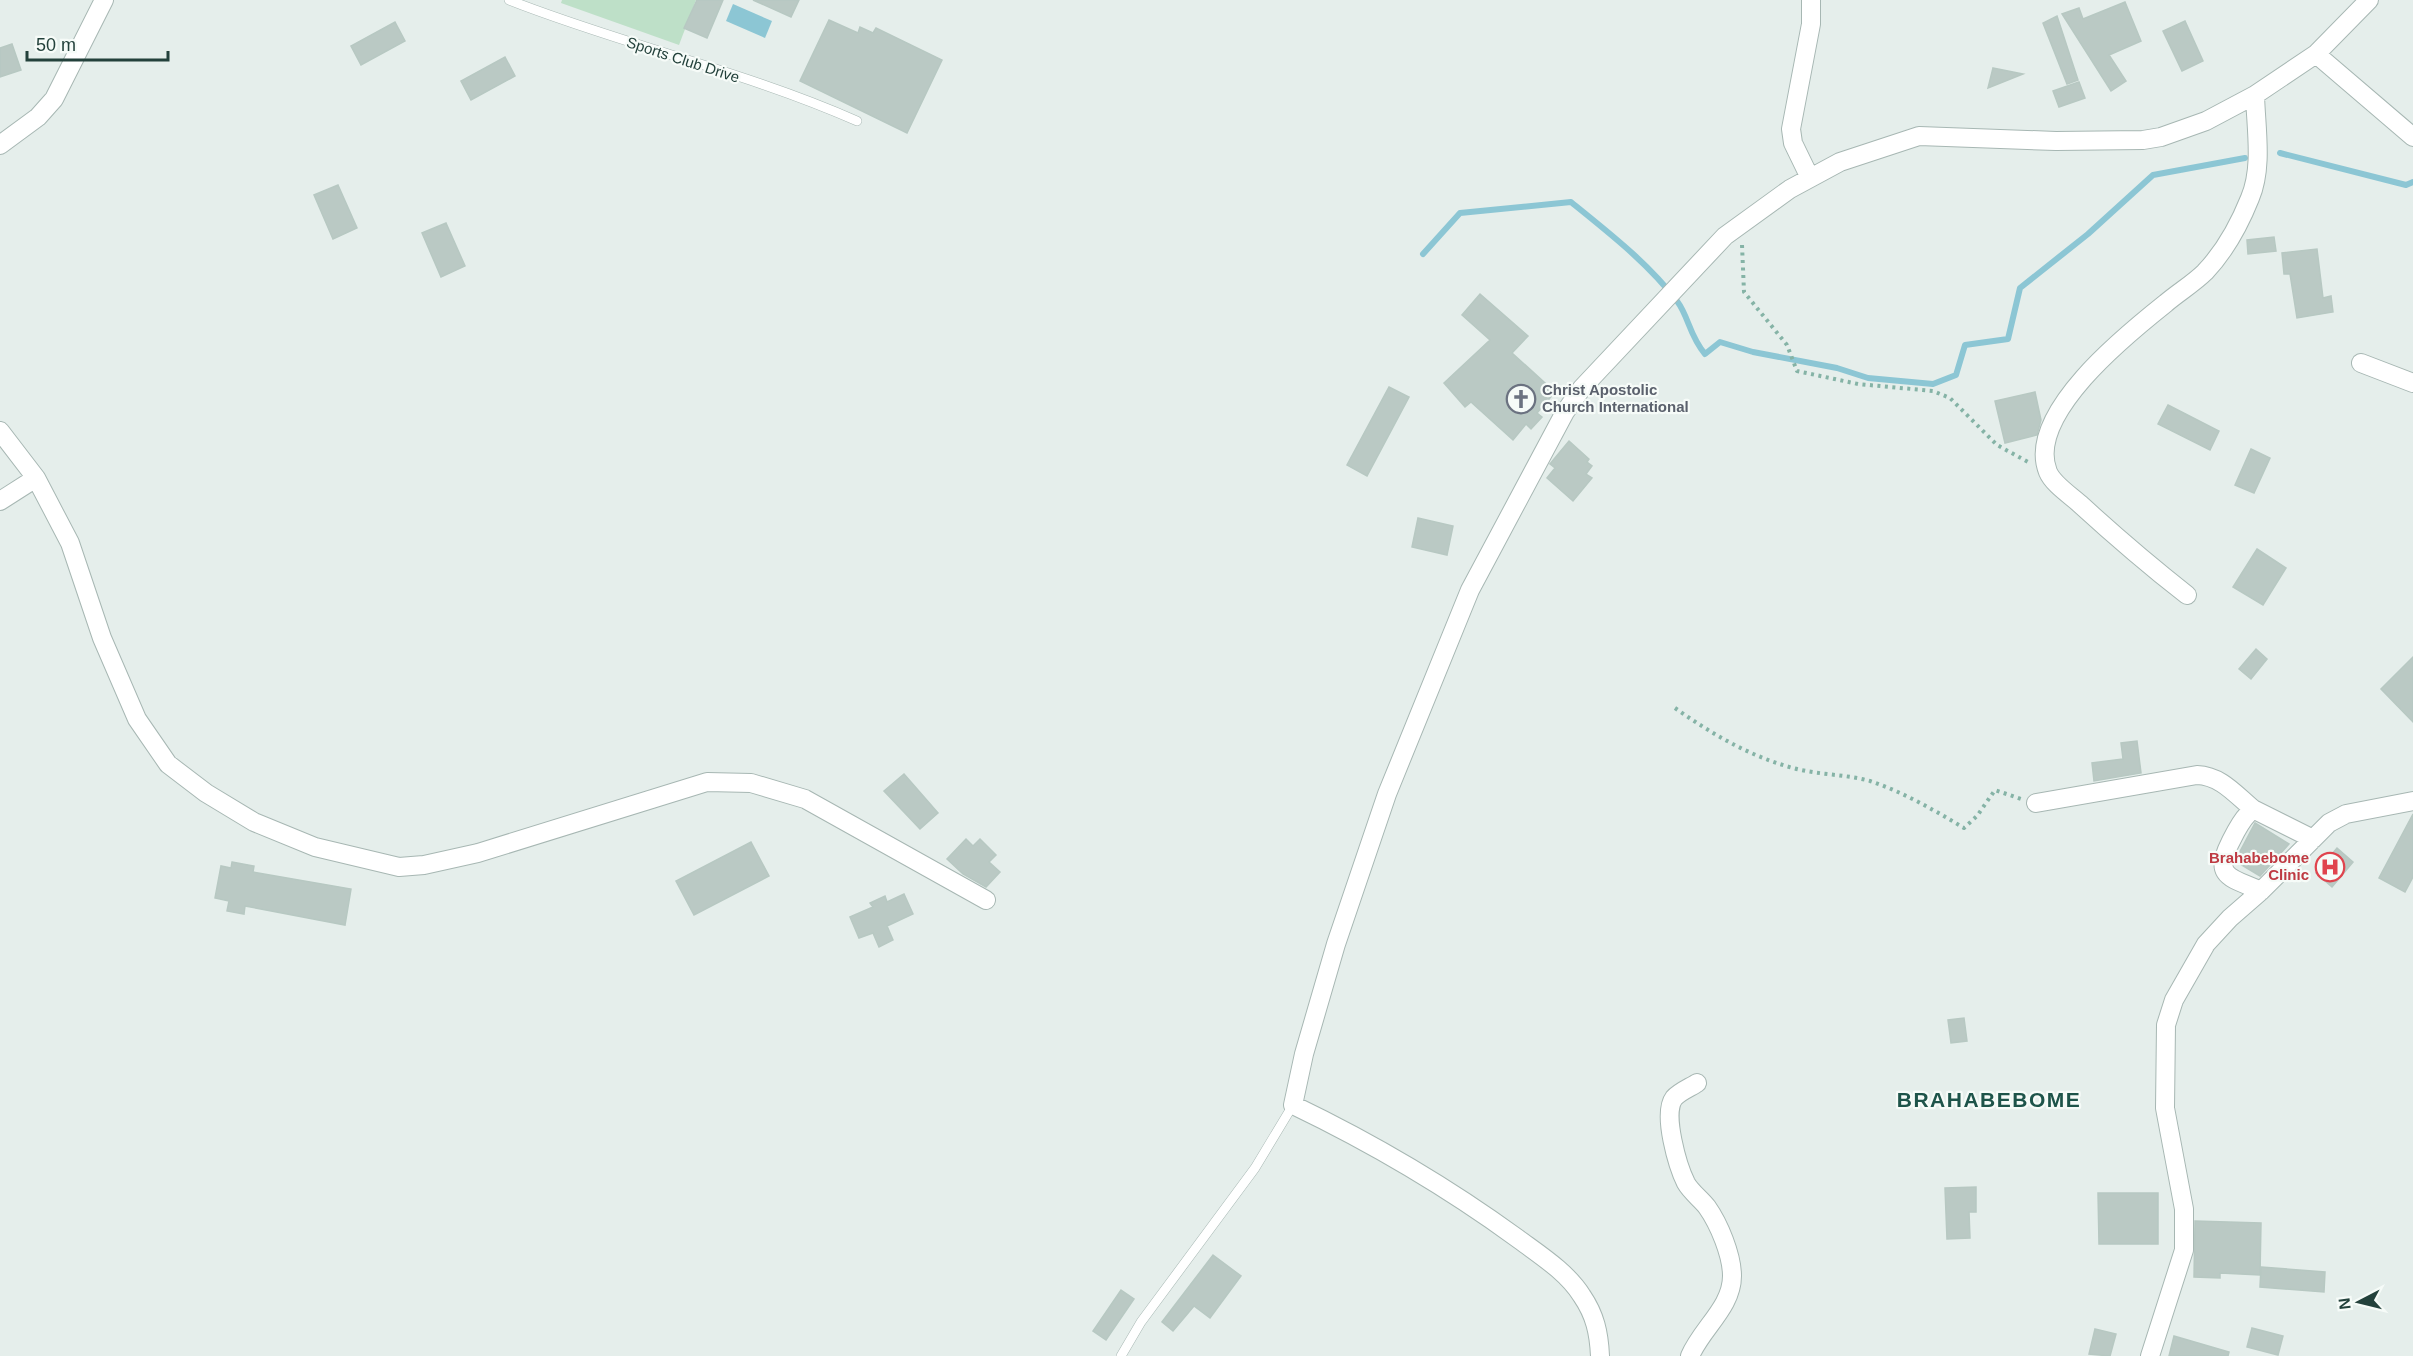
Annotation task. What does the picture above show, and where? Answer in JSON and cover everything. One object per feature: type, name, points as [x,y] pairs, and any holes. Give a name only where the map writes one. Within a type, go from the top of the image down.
[{"type":"street","points":[[0,146],[38,117],[54,99],[104,0]]},
{"type":"street","points":[[1810,178],[1793,143],[1791,129],[1810,24],[1811,0]]},
{"type":"street","points":[[1599,1356],[1599,1334],[1591,1310],[1581,1293],[1550,1262],[1458,1197],[1360,1137],[1293,1105],[1304,1054],[1343,922],[1387,794],[1470,590],[1565,412],[1582,388],[1725,236],[1810,178],[1840,162],[1919,136],[2004,140],[2143,140],[2206,121],[2255,95],[2316,54],[2369,0]]},
{"type":"street","points":[[2316,54],[2413,137]]},
{"type":"street","points":[[2187,595],[2134,554],[2049,474],[2044,445],[2057,414],[2103,357],[2204,273],[2219,256],[2251,198],[2258,171],[2255,95]]},
{"type":"street","points":[[2361,363],[2413,383]]},
{"type":"street","points":[[0,431],[36,478],[70,543],[102,638],[137,719],[168,764],[206,793],[254,822],[315,847],[399,867],[435,863],[478,853],[707,782],[751,783],[805,799],[986,900]]},
{"type":"street","points":[[0,501],[36,478]]},
{"type":"street","points":[[2036,803],[2208,775],[2220,780],[2253,808],[2313,839]]},
{"type":"street","points":[[2150,1356],[2184,1250],[2185,1226],[2165,1108],[2166,1025],[2185,979],[2206,944],[2230,918],[2261,891],[2329,823],[2346,814],[2413,801]]},
{"type":"street","points":[[2253,808],[2242,819],[2222,860],[2223,870],[2229,876],[2261,891]]},
{"type":"street","points":[[1690,1356],[1724,1304],[1732,1285],[1730,1260],[1714,1221],[1687,1184],[1674,1146],[1670,1109],[1674,1098],[1697,1083]]},
{"type":"lane","name":"Sports Club Drive","points":[[509,0],[566,23],[812,101],[857,120]]},
{"type":"lane","points":[[1121,1356],[1141,1322],[1255,1168],[1293,1105]]},
{"type":"path","points":[[1738,226],[1744,292],[1787,345],[1797,371],[1858,384],[1896,386],[1941,394],[1950,398],[1997,445],[2049,474]]},
{"type":"path","points":[[1675,708],[1711,733],[1752,753],[1794,768],[1869,781],[1926,805],[1964,828],[1977,816],[1995,790],[2036,803]]},
{"type":"green space","points":[[562,0],[696,0],[679,45],[561,3]]},
{"type":"water","points":[[733,4],[772,21],[765,38],[726,21]]},
{"type":"building","points":[[697,0],[723,0],[707,38],[684,28]]},
{"type":"building","points":[[753,0],[799,0],[791,17]]},
{"type":"building","points":[[2125,2],[2141,41],[2109,55],[2126,81],[2111,91],[2062,14],[2079,8],[2083,19]]},
{"type":"building","points":[[2057,16],[2078,80],[2067,84],[2043,23]]},
{"type":"building","points":[[829,20],[858,33],[860,27],[873,33],[876,28],[942,60],[907,133],[800,81]]},
{"type":"building","points":[[2185,21],[2203,61],[2182,71],[2163,31]]},
{"type":"building","points":[[395,22],[405,41],[361,65],[351,46]]},
{"type":"building","points":[[12,44],[21,70],[0,77],[0,48]]},
{"type":"building","points":[[505,57],[515,76],[471,100],[461,81]]},
{"type":"building","points":[[1993,68],[2023,74],[1988,88]]},
{"type":"building","points":[[2079,82],[2085,98],[2059,107],[2053,91]]},
{"type":"building","points":[[338,185],[357,228],[333,239],[314,195]]},
{"type":"building","points":[[446,223],[465,266],[441,277],[422,233]]},
{"type":"building","points":[[2274,237],[2276,251],[2248,254],[2247,240]]},
{"type":"building","points":[[2317,249],[2323,298],[2331,296],[2333,312],[2297,318],[2290,274],[2284,274],[2282,253]]},
{"type":"building","points":[[1480,294],[1528,336],[1512,353],[1555,392],[1537,413],[1542,417],[1531,429],[1526,424],[1513,440],[1471,402],[1465,407],[1444,383],[1490,340],[1462,315]]},
{"type":"building","points":[[1389,387],[1409,397],[1367,476],[1347,465]]},
{"type":"building","points":[[2035,392],[2041,420],[2037,435],[2005,443],[1995,401]]},
{"type":"building","points":[[2168,405],[2219,431],[2210,450],[2158,424]]},
{"type":"building","points":[[1569,441],[1589,459],[1587,462],[1592,466],[1586,474],[1592,478],[1573,501],[1547,478],[1555,468],[1550,464]]},
{"type":"building","points":[[2251,449],[2270,458],[2254,493],[2235,485]]},
{"type":"building","points":[[1418,518],[1453,526],[1447,555],[1412,547]]},
{"type":"building","points":[[2257,549],[2286,568],[2263,605],[2233,587]]},
{"type":"building","points":[[2256,649],[2267,659],[2251,679],[2239,669]]},
{"type":"building","points":[[2413,657],[2413,722],[2381,689]]},
{"type":"building","points":[[2137,741],[2141,773],[2094,781],[2092,763],[2123,759],[2121,743]]},
{"type":"building","points":[[904,774],[938,813],[920,829],[884,791]]},
{"type":"building","points":[[2413,814],[2413,877],[2405,892],[2379,878]]},
{"type":"building","points":[[2255,823],[2289,844],[2260,876],[2235,861]]},
{"type":"building","points":[[966,839],[973,846],[980,839],[996,855],[989,862],[1000,872],[986,887],[963,874],[947,859]]},
{"type":"building","points":[[751,842],[769,876],[694,915],[676,881]]},
{"type":"building","points":[[2337,848],[2353,862],[2332,887],[2316,873]]},
{"type":"building","points":[[232,862],[254,866],[253,872],[351,889],[345,925],[245,906],[244,914],[227,911],[229,901],[215,898],[221,866],[231,868]]},
{"type":"building","points":[[904,894],[913,914],[887,926],[893,940],[879,947],[873,933],[859,938],[850,917],[873,907],[870,903],[885,896],[887,902]]},
{"type":"building","points":[[1964,1018],[1967,1041],[1951,1043],[1948,1020]]},
{"type":"building","points":[[1976,1187],[1976,1212],[1969,1212],[1970,1238],[1947,1239],[1945,1188]]},
{"type":"building","points":[[2098,1193],[2158,1193],[2158,1244],[2099,1244]]},
{"type":"building","points":[[2195,1221],[2261,1223],[2260,1275],[2220,1273],[2220,1278],[2194,1277]]},
{"type":"building","points":[[1213,1255],[1241,1276],[1210,1318],[1194,1306],[1173,1331],[1162,1322]]},
{"type":"building","points":[[2261,1267],[2325,1272],[2324,1292],[2260,1287]]},
{"type":"building","points":[[1121,1290],[1134,1299],[1106,1340],[1093,1331]]},
{"type":"building","points":[[2252,1328],[2283,1336],[2278,1355],[2247,1347]]},
{"type":"building","points":[[2095,1329],[2116,1334],[2110,1356],[2089,1354]]},
{"type":"building","points":[[2174,1336],[2229,1352],[2228,1356],[2169,1356]]},
{"type":"waterway","points":[[2280,153],[2406,185],[2413,182]]},
{"type":"waterway","points":[[1423,254],[1460,213],[1571,202],[1627,248],[1653,273],[1681,307],[1705,354],[1720,342],[1753,352],[1837,368],[1868,378],[1933,384],[1956,375],[1965,345],[2008,339],[2020,288],[2088,234],[2153,175],[2245,158]]},
{"type":"place","name":"Christ Apostolic Church International","points":[[1521,399]]},
{"type":"place","name":"Brahabebome Clinic","points":[[2330,867]]},
{"type":"district","name":"BRAHABEBOME","points":[[1989,1100]]}]
